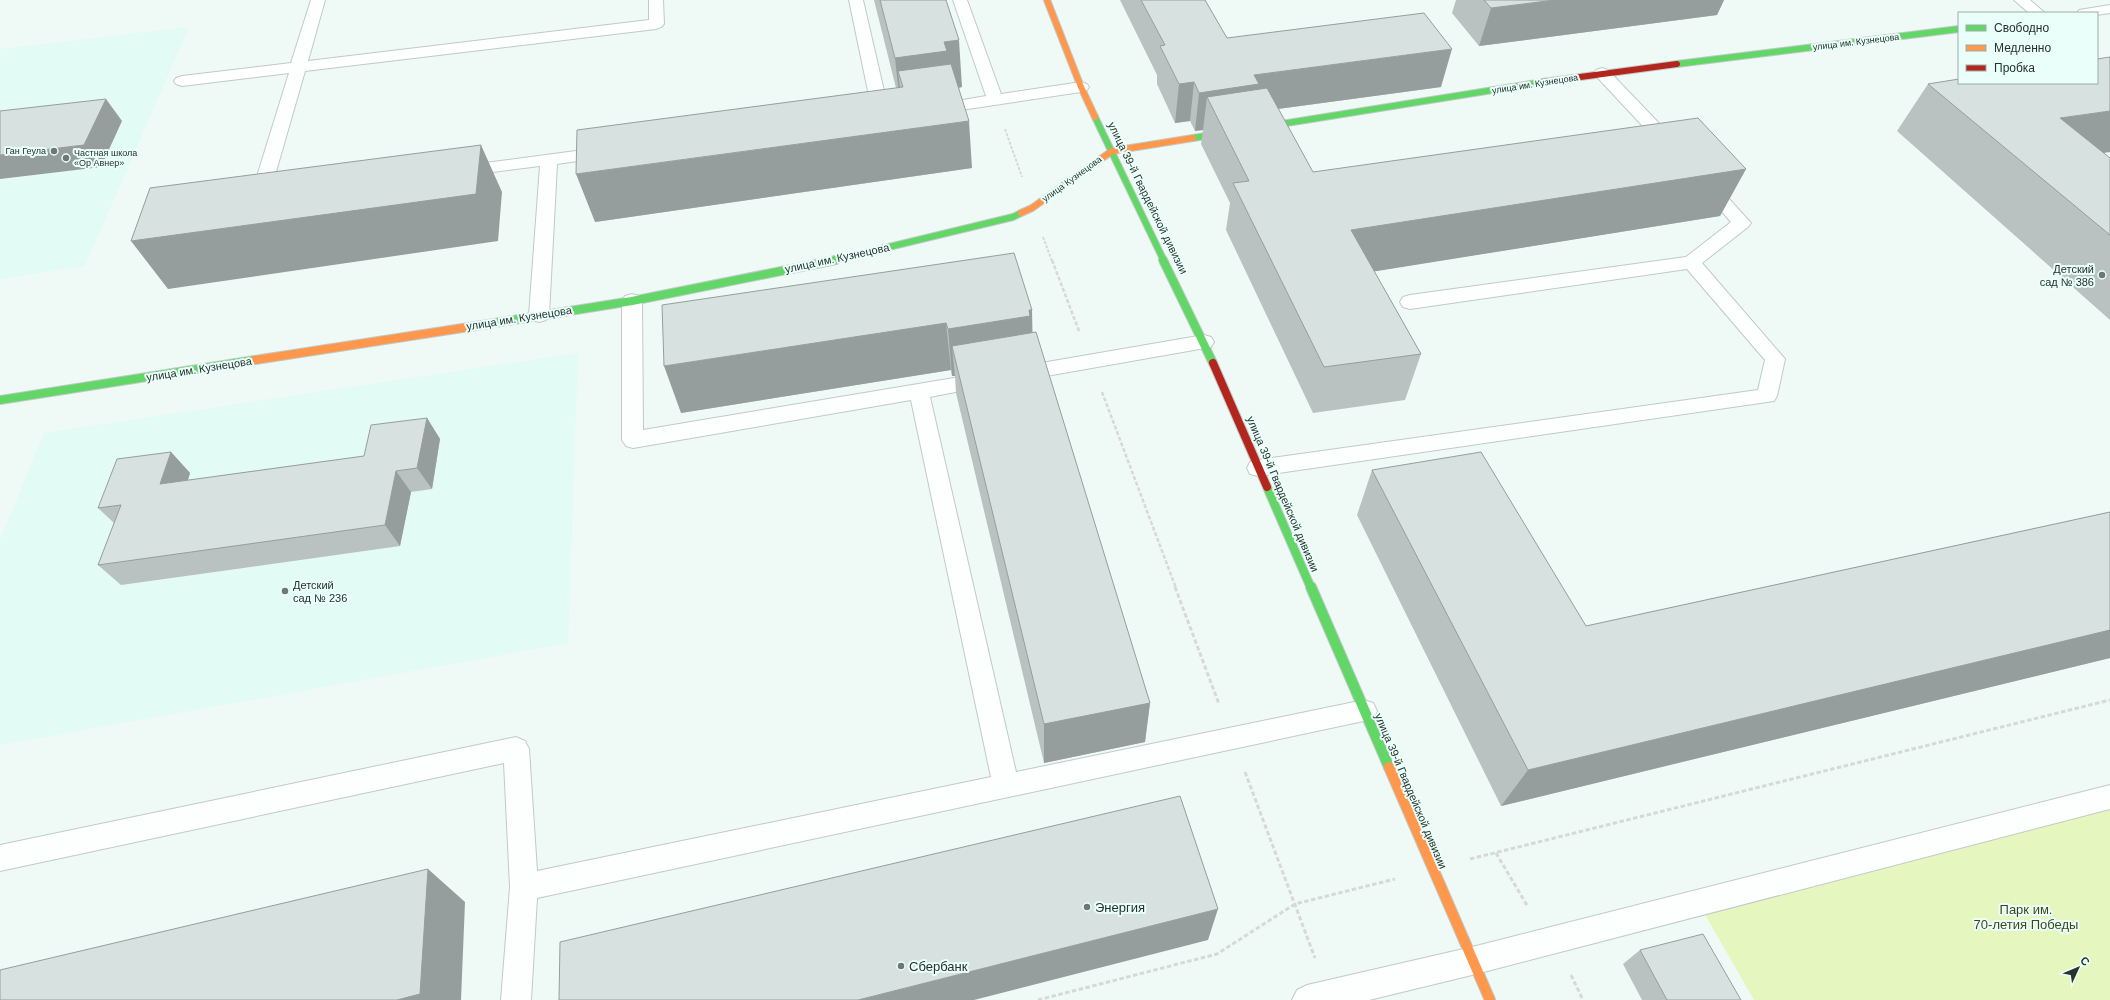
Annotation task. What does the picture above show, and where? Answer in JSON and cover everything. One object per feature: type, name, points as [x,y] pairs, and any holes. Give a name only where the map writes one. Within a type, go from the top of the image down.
[{"type":"street","points":[[275,196],[259,198],[318,0]]},
{"type":"street","points":[[182,81],[656,24],[656,0]]},
{"type":"street","points":[[856,0],[876,91]]},
{"type":"street","points":[[960,0],[995,100]]},
{"type":"street","name":"улица 39-й Гвардейской дивизии","points":[[1047,0],[1081,87],[1204,342],[1490,1000]]},
{"type":"street","points":[[2021,0],[2037,12]]},
{"type":"street","points":[[2090,12],[2110,9]]},
{"type":"street","name":"улица им. Кузнецова","points":[[1112,150],[1602,73],[1958,29]]},
{"type":"street","points":[[1410,302],[1691,262],[1742,223],[1602,73]]},
{"type":"street","points":[[917,111],[1081,87]]},
{"type":"street","points":[[447,173],[619,150]]},
{"type":"street","name":"улица Кузнецова","points":[[1032,208],[1112,150]]},
{"type":"street","points":[[538,315],[549,160]]},
{"type":"street","name":"улица им. Кузнецова","points":[[0,400],[632,301],[844,258],[1013,217],[1032,208]]},
{"type":"street","points":[[1258,468],[1767,396],[1775,359],[1691,262]]},
{"type":"street","points":[[632,301],[633,440],[1204,342]]},
{"type":"street","points":[[919,391],[1006,786]]},
{"type":"street","points":[[524,887],[1364,711]]},
{"type":"street","points":[[0,858],[516,749],[524,887],[516,1000]]},
{"type":"street","points":[[1318,997],[1472,961],[2110,797]]},
{"type":"path","points":[[995,100],[1032,208],[1295,904],[1318,997]]},
{"type":"path","points":[[1038,1000],[1217,954],[1295,904],[2110,700]]},
{"type":"shaded area","name":"Частная школа «Ор Авнер»","points":[[189,27],[85,266],[0,279],[0,49]]},
{"type":"shaded area","name":"Детский сад № 236","points":[[578,353],[568,643],[0,745],[0,540],[44,433]]},
{"type":"green space","name":"Парк им. 70-летия Победы","points":[[2110,807],[2110,1000],[1754,1000],[1704,913]]},
{"type":"building","points":[[880,0],[946,0],[959,40],[944,42],[947,51],[895,58]]},
{"type":"building","points":[[1141,0],[1205,0],[1227,38],[1424,13],[1452,49],[1254,75],[1259,84],[1199,93],[1194,82],[1179,84],[1160,46],[1165,45]]},
{"type":"building","points":[[1484,0],[1555,0],[1491,8]]},
{"type":"building","points":[[2110,57],[2110,111],[2060,118],[2110,158],[2110,235],[1928,84],[1958,79],[1958,84],[2098,84],[2098,59]]},
{"type":"building","points":[[951,64],[969,121],[576,174],[577,130],[903,87],[898,71]]},
{"type":"building","points":[[1267,88],[1313,172],[1698,118],[1746,169],[1351,230],[1421,354],[1324,367],[1233,183],[1249,181],[1207,97]]},
{"type":"building","points":[[106,99],[84,145],[0,155],[0,111]]},
{"type":"building","points":[[481,145],[476,194],[131,241],[150,188]]},
{"type":"building","points":[[1014,253],[1032,310],[1029,310],[1030,316],[948,329],[946,323],[664,366],[662,305]]},
{"type":"building","points":[[1036,332],[1150,703],[1044,724],[952,346]]},
{"type":"building","points":[[427,418],[417,468],[396,471],[385,525],[98,565],[121,505],[98,508],[117,459],[171,452],[160,484],[364,456],[371,425]]},
{"type":"building","points":[[1481,452],[1586,626],[2110,512],[2110,630],[1528,770],[1372,470]]},
{"type":"building","points":[[1180,796],[1218,909],[858,1000],[559,1000],[560,942]]},
{"type":"building","points":[[428,869],[420,994],[397,1000],[0,1000],[0,970]]},
{"type":"building","points":[[1703,934],[1741,1000],[1667,1000],[1640,950]]},
{"type":"traffic: fast","points":[[1677,64],[1958,29]]},
{"type":"traffic: fast","points":[[1193,138],[1543,82]]},
{"type":"traffic: fast","points":[[1095,117],[1213,363]]},
{"type":"traffic: fast","points":[[482,325],[632,301],[844,258],[1013,217],[1021,213]]},
{"type":"traffic: fast","points":[[0,400],[255,360]]},
{"type":"traffic: fast","points":[[1267,487],[1389,767]]},
{"type":"traffic: slow","points":[[1047,0],[1081,87],[1095,117]]},
{"type":"traffic: slow","points":[[1021,213],[1032,208],[1112,151],[1193,138]]},
{"type":"traffic: slow","points":[[255,360],[482,325]]},
{"type":"traffic: slow","points":[[1389,767],[1490,1000]]},
{"type":"traffic: jam","points":[[1543,82],[1677,64]]},
{"type":"traffic: jam","points":[[1213,363],[1267,487]]},
{"type":"place","name":"Ган Геула","points":[[54,151]]},
{"type":"place","name":"Частная школа «Ор Авнер»","points":[[66,158]]},
{"type":"place","name":"Детский сад № 386","points":[[2102,275]]},
{"type":"place","name":"Детский сад № 236","points":[[285,591]]},
{"type":"place","name":"Энергия","points":[[1087,907]]},
{"type":"place","name":"Сбербанк","points":[[901,966]]}]
